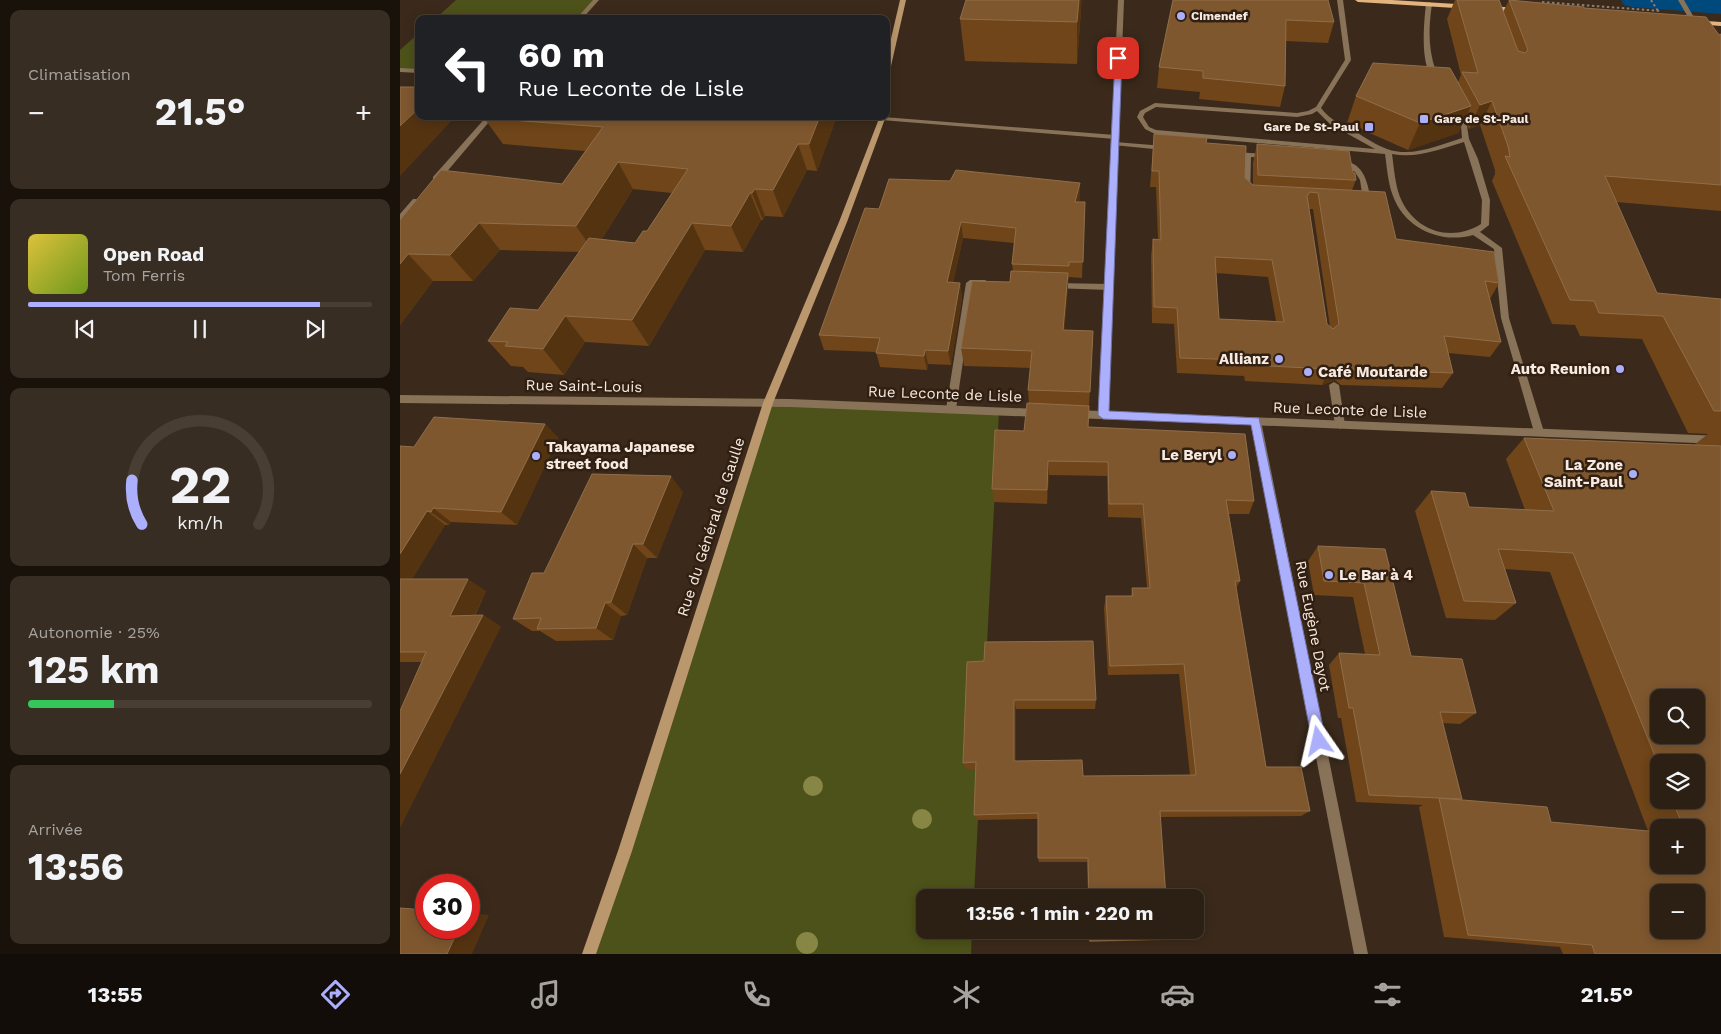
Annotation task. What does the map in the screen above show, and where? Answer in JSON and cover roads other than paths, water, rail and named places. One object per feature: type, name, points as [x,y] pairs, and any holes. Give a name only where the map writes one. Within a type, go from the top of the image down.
[{"type":"main road","points":[[890,57],[903,0]]},
{"type":"main road","points":[[1358,0],[1526,10]]},
{"type":"main road","points":[[1663,19],[1721,24]]},
{"type":"main road","name":"Rue du Général de Gaulle","points":[[589,954],[625,851],[768,403],[843,222],[882,120]]},
{"type":"street","points":[[583,15],[596,0]]},
{"type":"street","points":[[1103,415],[1121,0]]},
{"type":"street","points":[[1340,0],[1348,60],[1318,108],[1310,113],[1296,115],[1156,105],[1142,112],[1140,117],[1147,128],[1155,132],[1388,152],[1403,155],[1420,153],[1466,139]]},
{"type":"street","points":[[1681,0],[1702,37]]},
{"type":"street","points":[[1429,4],[1426,51],[1430,68],[1440,84]]},
{"type":"street","points":[[1488,8],[1491,17]]},
{"type":"street","points":[[400,70],[415,71]]},
{"type":"street","points":[[1318,108],[1334,124],[1388,152]]},
{"type":"street","points":[[1388,152],[1397,198],[1412,220],[1431,232],[1447,236],[1463,236],[1476,233],[1485,225],[1486,200],[1466,139],[1464,126],[1454,109]]},
{"type":"street","points":[[890,119],[1115,140],[1172,149]]},
{"type":"street","points":[[429,187],[488,120]]},
{"type":"street","points":[[1229,153],[1273,157]]},
{"type":"street","points":[[1248,155],[1247,195],[1250,198],[1259,198]]},
{"type":"street","points":[[1332,162],[1349,164],[1357,168],[1363,176],[1367,201],[1353,203]]},
{"type":"street","points":[[400,219],[423,193]]},
{"type":"street","points":[[1476,233],[1498,248],[1505,318],[1539,432]]},
{"type":"street","points":[[951,409],[970,283],[999,284]]},
{"type":"street","points":[[1049,285],[1109,287]]},
{"type":"street","points":[[1334,385],[1340,425]]},
{"type":"street","name":"Rue Saint-Louis","points":[[400,399],[768,403]]},
{"type":"street","name":"Rue Leconte de Lisle","points":[[768,403],[1046,413]]},
{"type":"street","name":"Rue Leconte de Lisle","points":[[1065,414],[1721,440]]},
{"type":"street","name":"Rue Eugène Dayot","points":[[1256,421],[1361,954]]},
{"type":"waterway","points":[[1632,0],[1721,7]]},
{"type":"place","name":"Cimendef","points":[[1181,16]]},
{"type":"place","name":"Gare de St-Paul","points":[[1424,119]]},
{"type":"place","name":"Gare De St-Paul","points":[[1369,127]]},
{"type":"place","name":"Allianz","points":[[1279,359]]},
{"type":"place","name":"Auto Reunion","points":[[1620,369]]},
{"type":"place","name":"Café Moutarde","points":[[1308,372]]},
{"type":"place","name":"Le Beryl","points":[[1232,455]]},
{"type":"place","name":"Takayama Japanese street food","points":[[536,456]]},
{"type":"place","name":"La Zone Saint-Paul","points":[[1633,474]]},
{"type":"place","name":"Le Bar à 4","points":[[1329,575]]}]
